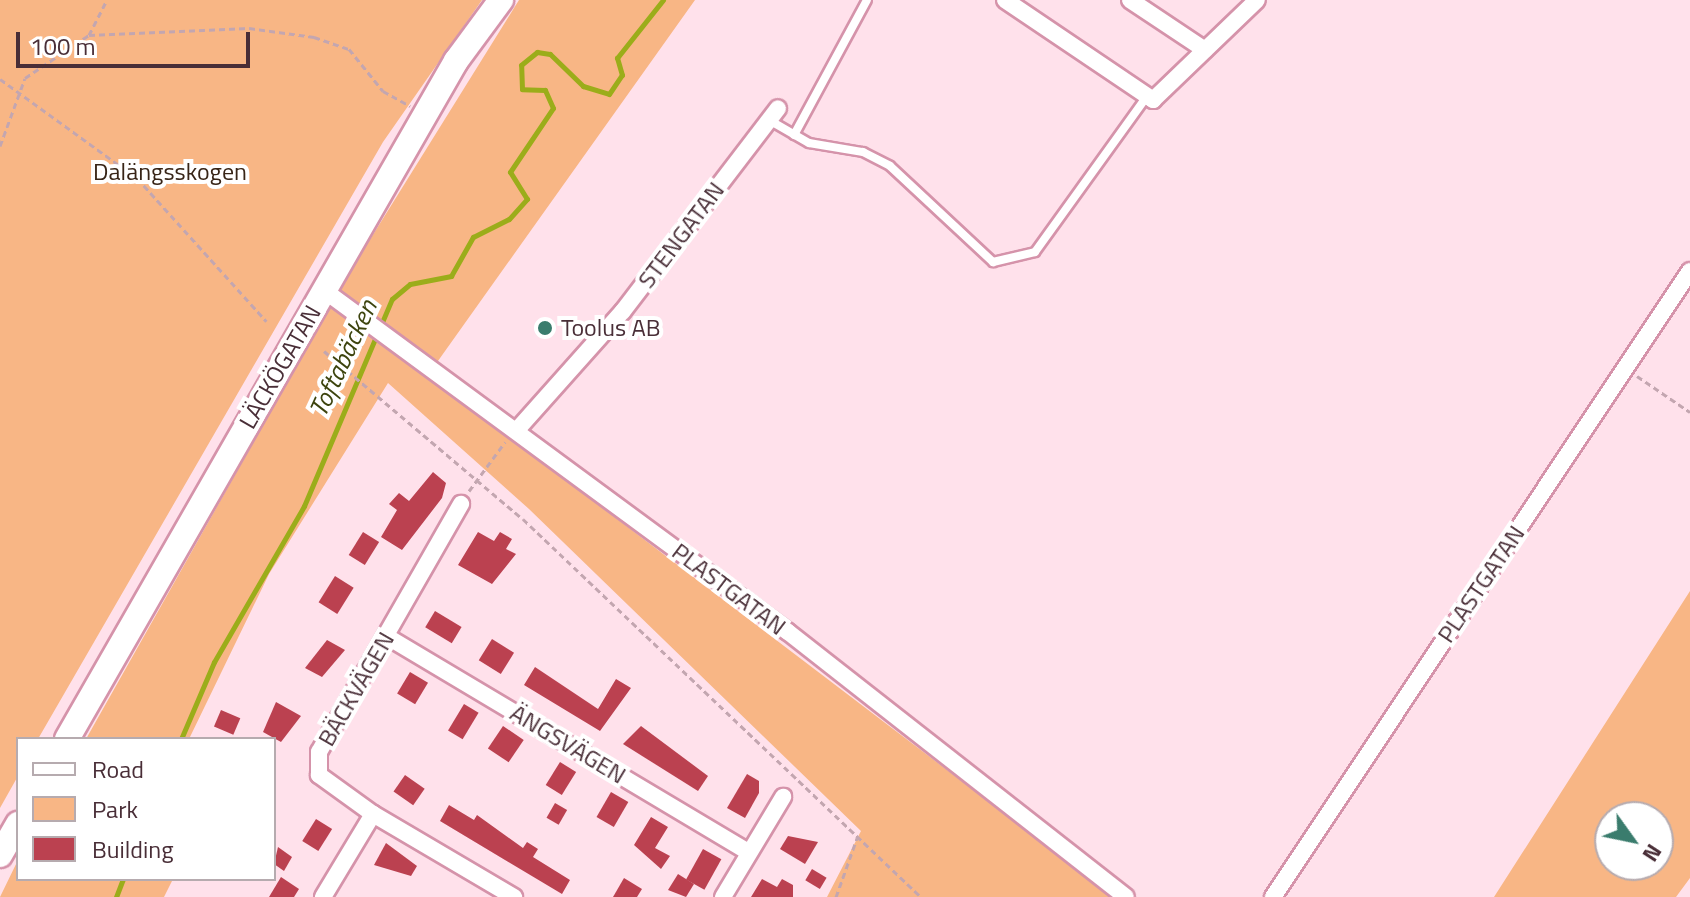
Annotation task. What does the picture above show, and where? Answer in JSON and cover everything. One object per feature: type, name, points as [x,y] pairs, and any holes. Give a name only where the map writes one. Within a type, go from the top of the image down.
[{"type":"main road","name":"LÄCKÖGATAN","points":[[68,737],[425,114],[501,0]]},
{"type":"main road","points":[[0,855],[16,827]]},
{"type":"street","points":[[1005,0],[1153,100],[1257,0]]},
{"type":"street","points":[[1130,0],[1205,50]]},
{"type":"street","name":"STENGATAN","points":[[516,431],[623,311],[773,114]]},
{"type":"street","name":"PLASTGATAN","points":[[1273,897],[1690,271]]},
{"type":"street","name":"PLASTGATAN","points":[[325,291],[516,431],[1126,897]]},
{"type":"street","name":"BÄCKVÄGEN","points":[[373,814],[326,782],[316,761],[461,504]]},
{"type":"street","name":"ÄNGSVÄGEN","points":[[386,636],[749,852]]},
{"type":"street","points":[[723,897],[783,797]]},
{"type":"street","points":[[323,897],[373,814],[514,897]]},
{"type":"lane","points":[[794,135],[867,0]]},
{"type":"lane","points":[[773,114],[794,135],[890,166],[993,262],[1035,252],[1147,96]]},
{"type":"path","points":[[89,35],[107,0]]},
{"type":"path","points":[[0,146],[17,91],[45,58],[89,35],[249,28],[349,49],[383,91],[425,114]]},
{"type":"path","points":[[0,79],[137,178],[266,321]]},
{"type":"path","points":[[324,351],[477,479],[921,897]]},
{"type":"path","points":[[1624,368],[1690,412]]},
{"type":"path","points":[[461,504],[516,431]]},
{"type":"path","points":[[836,897],[857,838]]},
{"type":"green space","name":"Dalängsskogen","points":[[0,0],[482,0],[383,142],[39,737],[16,737],[16,780],[0,808]]},
{"type":"green space","points":[[519,0],[695,0],[428,375],[1114,897],[827,897],[861,831],[529,509],[388,383],[269,574],[190,737],[87,737],[346,278]]},
{"type":"green space","points":[[1690,591],[1690,878],[1676,897],[1494,897]]},
{"type":"green space","points":[[16,864],[16,881],[172,881],[164,897],[0,897]]},
{"type":"building","points":[[433,472],[446,483],[442,498],[402,550],[381,537],[397,510],[389,504],[399,493],[409,501]]},
{"type":"building","points":[[363,532],[379,542],[365,565],[349,555]]},
{"type":"building","points":[[478,532],[494,541],[500,532],[512,539],[506,549],[516,554],[492,584],[458,565]]},
{"type":"building","points":[[335,576],[354,588],[337,614],[319,602]]},
{"type":"building","points":[[435,611],[462,627],[452,643],[425,627]]},
{"type":"building","points":[[492,639],[514,653],[501,674],[479,660]]},
{"type":"building","points":[[327,640],[345,650],[322,677],[305,668]]},
{"type":"building","points":[[535,667],[598,709],[616,679],[631,688],[600,731],[524,685]]},
{"type":"building","points":[[410,672],[428,683],[415,704],[397,693]]},
{"type":"building","points":[[276,702],[301,716],[281,742],[263,732]]},
{"type":"building","points":[[464,704],[479,713],[463,739],[448,731]]},
{"type":"building","points":[[221,710],[240,718],[233,735],[214,727]]},
{"type":"building","points":[[503,726],[524,740],[509,762],[488,748]]},
{"type":"building","points":[[641,726],[708,776],[698,791],[623,744]]},
{"type":"building","points":[[560,762],[576,772],[562,795],[546,785]]},
{"type":"building","points":[[747,774],[759,781],[759,793],[745,818],[727,808]]},
{"type":"building","points":[[405,775],[425,789],[413,805],[394,791]]},
{"type":"building","points":[[611,792],[628,802],[614,827],[596,817]]},
{"type":"building","points":[[555,803],[567,810],[559,825],[546,818]]},
{"type":"building","points":[[449,805],[474,820],[477,815],[523,848],[527,842],[538,849],[533,857],[570,880],[562,894],[440,821]]},
{"type":"building","points":[[651,817],[668,827],[655,848],[670,856],[661,869],[634,845]]},
{"type":"building","points":[[316,819],[332,829],[318,851],[302,841]]},
{"type":"building","points":[[788,836],[818,842],[805,864],[780,849]]},
{"type":"building","points":[[386,843],[417,866],[411,876],[374,865]]},
{"type":"building","points":[[278,847],[292,857],[284,871],[276,865]]},
{"type":"building","points":[[703,849],[721,859],[704,890],[686,880]]},
{"type":"building","points":[[812,869],[827,878],[820,889],[805,880]]},
{"type":"building","points":[[678,874],[694,884],[686,897],[668,890]]},
{"type":"building","points":[[281,877],[299,889],[294,897],[269,897]]},
{"type":"building","points":[[624,878],[642,889],[637,897],[613,897]]},
{"type":"building","points":[[762,879],[777,887],[782,879],[793,885],[793,897],[751,897]]},
{"type":"waterway","name":"Toftabäcken","points":[[182,737],[214,662],[304,506],[392,299],[410,284],[451,276],[473,237],[509,219],[527,199],[510,172],[553,108],[545,90],[522,89],[521,65],[537,52],[550,54],[583,86],[609,94],[622,75],[617,58],[663,0]]},
{"type":"waterway","name":"Toftabäcken","points":[[116,897],[122,881]]},
{"type":"place","name":"Toolus AB","points":[[545,328]]}]
